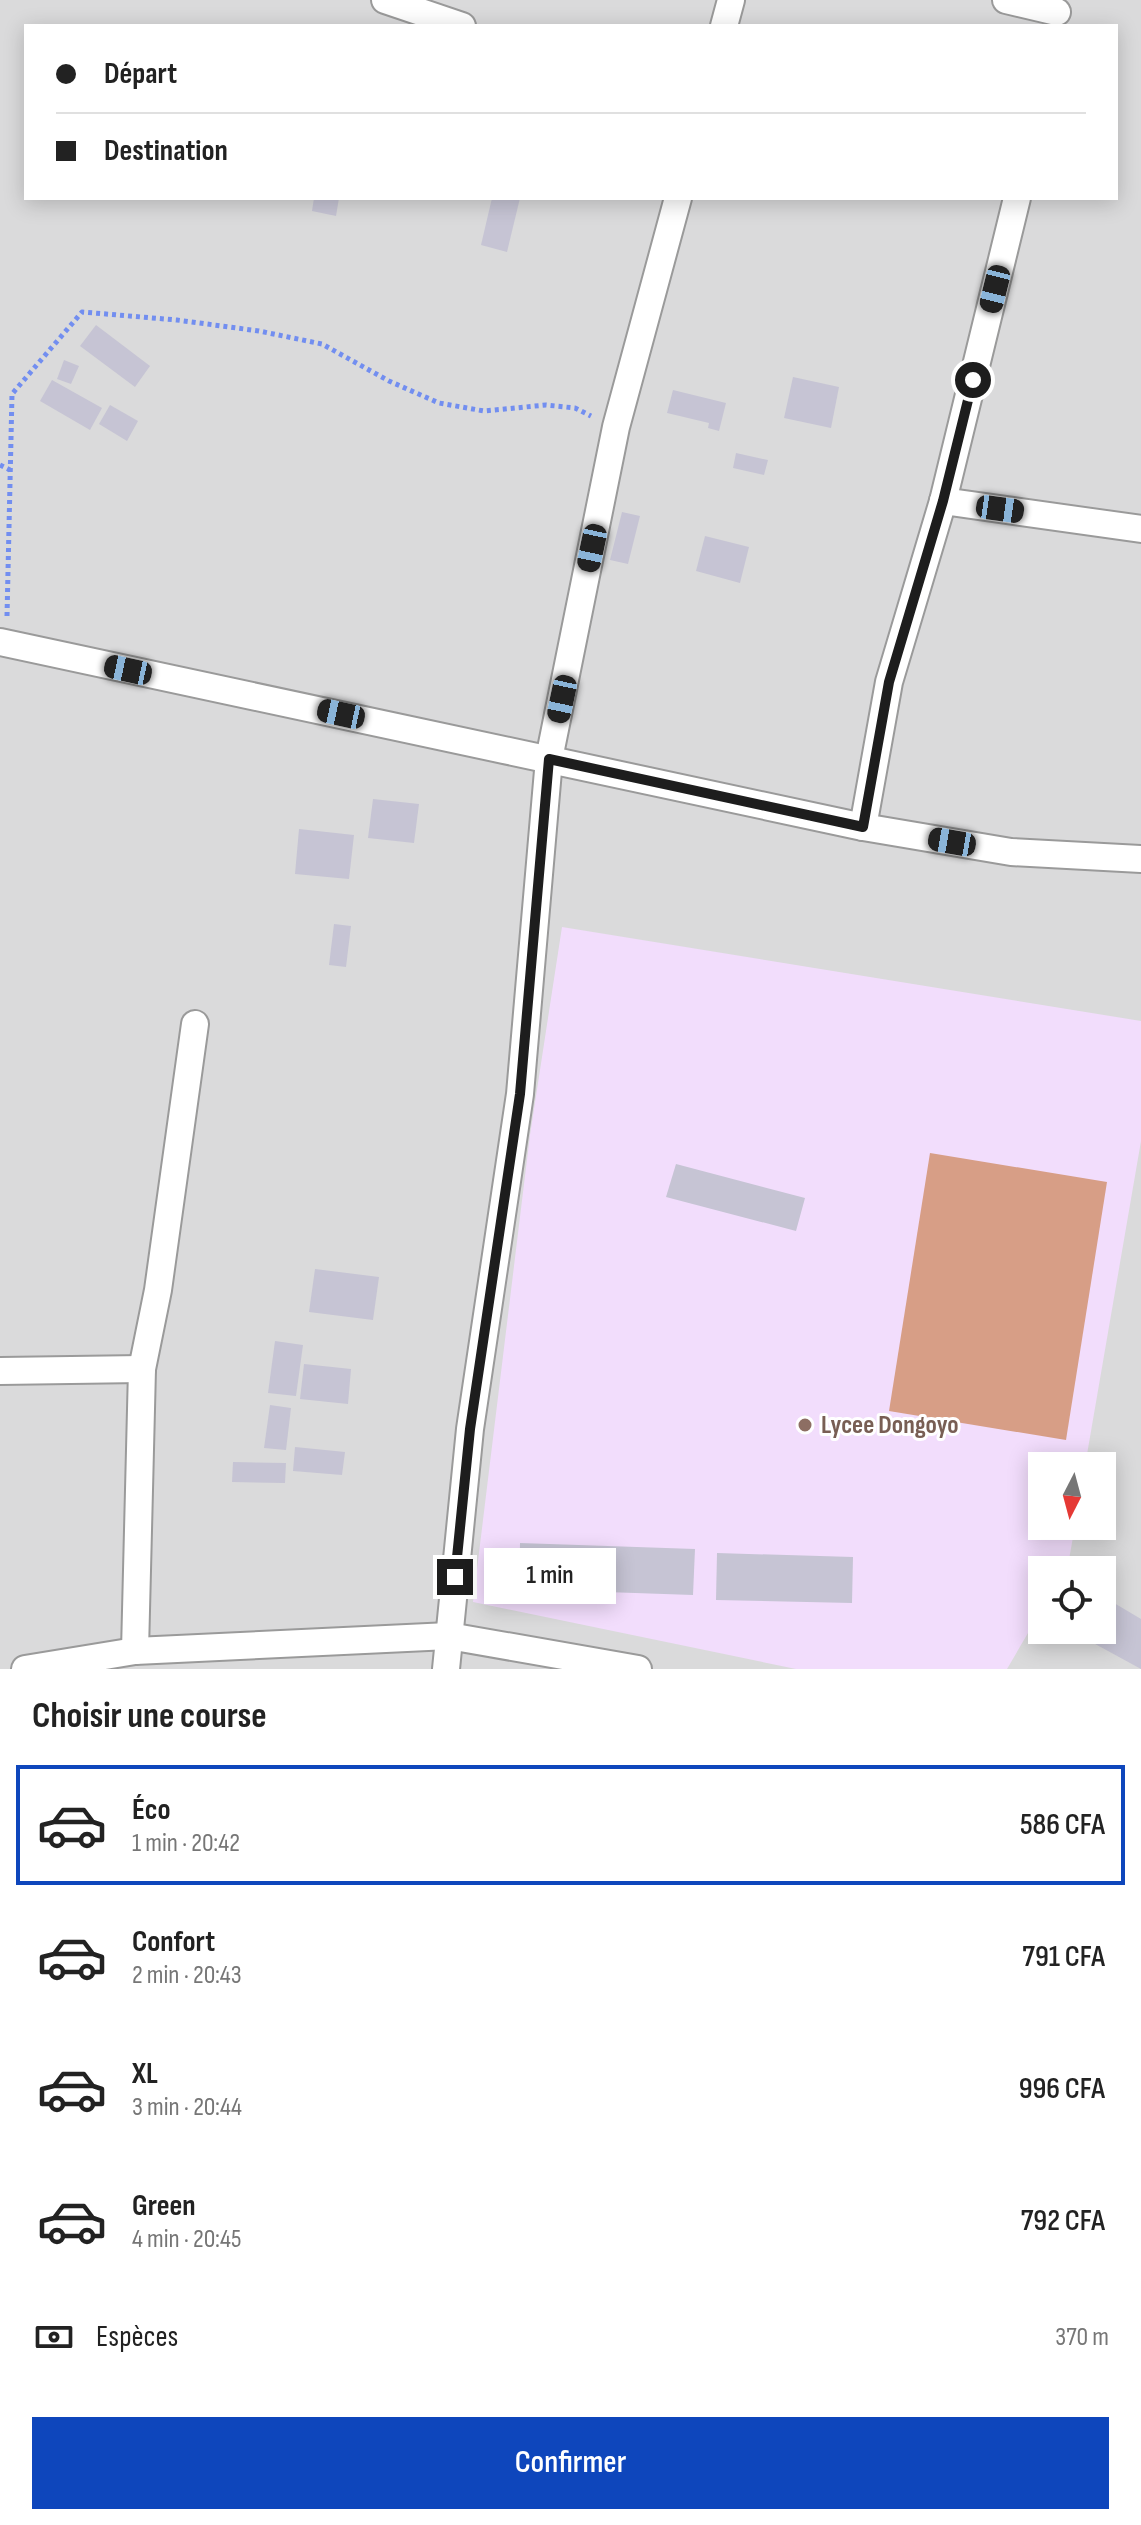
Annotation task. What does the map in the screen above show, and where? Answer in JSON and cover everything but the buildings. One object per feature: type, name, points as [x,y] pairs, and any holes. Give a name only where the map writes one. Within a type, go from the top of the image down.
[{"type":"street","points":[[385,0],[456,24]]},
{"type":"street","points":[[725,24],[731,0]]},
{"type":"street","points":[[1006,0],[1057,13]]},
{"type":"street","points":[[446,1669],[470,1429],[520,1094],[549,759],[616,427],[677,200]]},
{"type":"street","points":[[863,827],[889,682],[943,501],[1017,200]]},
{"type":"street","points":[[943,501],[1141,529]]},
{"type":"street","points":[[3,643],[863,827],[1011,852],[1141,859]]},
{"type":"street","points":[[135,1651],[142,1369],[158,1290],[195,1024]]},
{"type":"street","points":[[0,1371],[142,1369]]},
{"type":"street","points":[[25,1669],[135,1651],[449,1636],[638,1669]]},
{"type":"path","points":[[3,643],[12,394],[82,312],[177,320],[309,341],[322,344],[389,381],[439,403],[484,411],[546,405],[575,408],[616,427]]},
{"type":"path","points":[[0,465],[10,470]]},
{"type":"shaded area","points":[[0,0],[1141,0],[1141,1669],[0,1669]]},
{"type":"shaded area","points":[[562,927],[1141,1021],[1141,1141],[1087,1452],[1028,1452],[1028,1540],[1072,1540],[1070,1556],[1028,1556],[1028,1633],[1007,1669],[796,1669],[473,1602],[530,1135]]},
{"type":"shaded area","points":[[930,1153],[1107,1182],[1066,1440],[889,1411]]},
{"type":"place","name":"Lycee Dongoyo","points":[[805,1425]]},
{"type":"route","points":[[455,1577],[470,1429],[520,1094],[549,759],[863,827],[889,682],[943,501],[973,380]]}]
